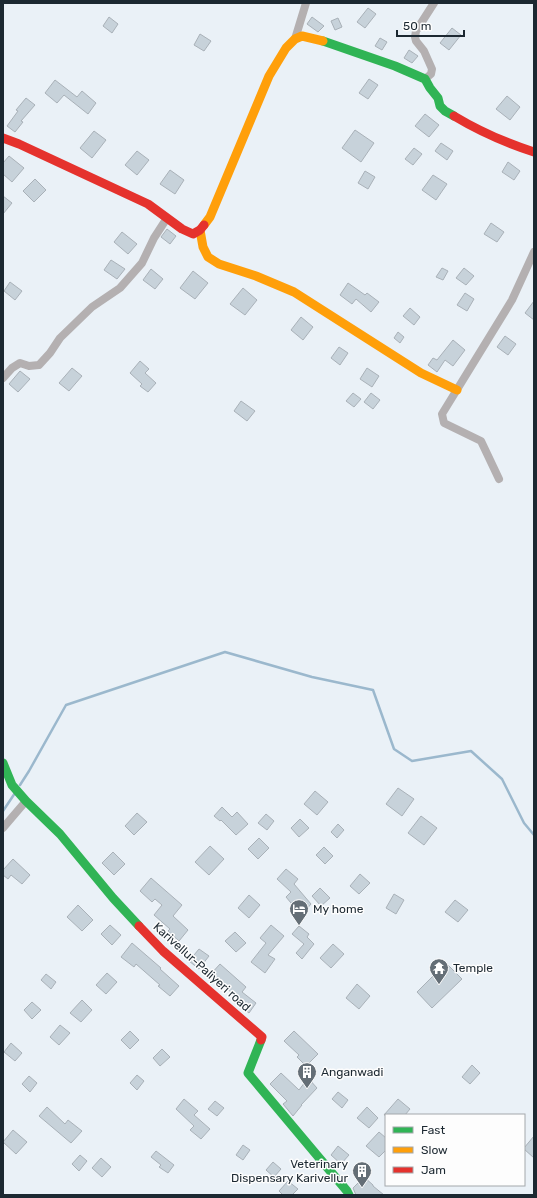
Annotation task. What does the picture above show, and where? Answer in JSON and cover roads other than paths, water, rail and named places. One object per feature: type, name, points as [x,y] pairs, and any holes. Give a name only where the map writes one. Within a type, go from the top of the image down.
[{"type":"street","points":[[295,39],[306,3]]},
{"type":"street","points":[[425,79],[431,74],[432,69],[415,37],[416,31],[434,3]]},
{"type":"street","points":[[3,138],[26,147],[148,204],[182,229],[193,234],[200,230],[210,217],[269,76],[286,48],[295,39],[302,36],[395,66],[425,79],[438,98],[440,106],[445,111],[471,126],[518,147],[534,152]]},
{"type":"street","points":[[3,378],[12,368],[20,363],[29,366],[39,365],[50,353],[60,338],[92,307],[120,288],[142,262],[154,238],[167,218]]},
{"type":"street","points":[[200,230],[203,247],[208,257],[220,264],[256,276],[294,292],[421,374],[457,390]]},
{"type":"street","points":[[499,480],[481,441],[444,423],[442,414],[512,300],[534,252]]},
{"type":"street","name":"Karivellur-Paliyeri road","points":[[3,763],[12,785],[60,834],[113,898],[163,951],[262,1036],[248,1073],[347,1191],[348,1195]]},
{"type":"street","points":[[3,828],[26,801]]},
{"type":"waterway","points":[[20,785],[66,705],[225,652],[312,677],[373,690],[394,749],[412,761],[471,751],[502,779],[524,823],[534,835]]},
{"type":"waterway","points":[[3,811],[15,793]]},
{"type":"place","name":"My home","points":[[299,926]]},
{"type":"place","name":"Temple","points":[[439,985]]},
{"type":"place","name":"Anganwadi","points":[[307,1089]]},
{"type":"place","name":"Veterinary Dispensary Karivellur","points":[[362,1188]]}]
